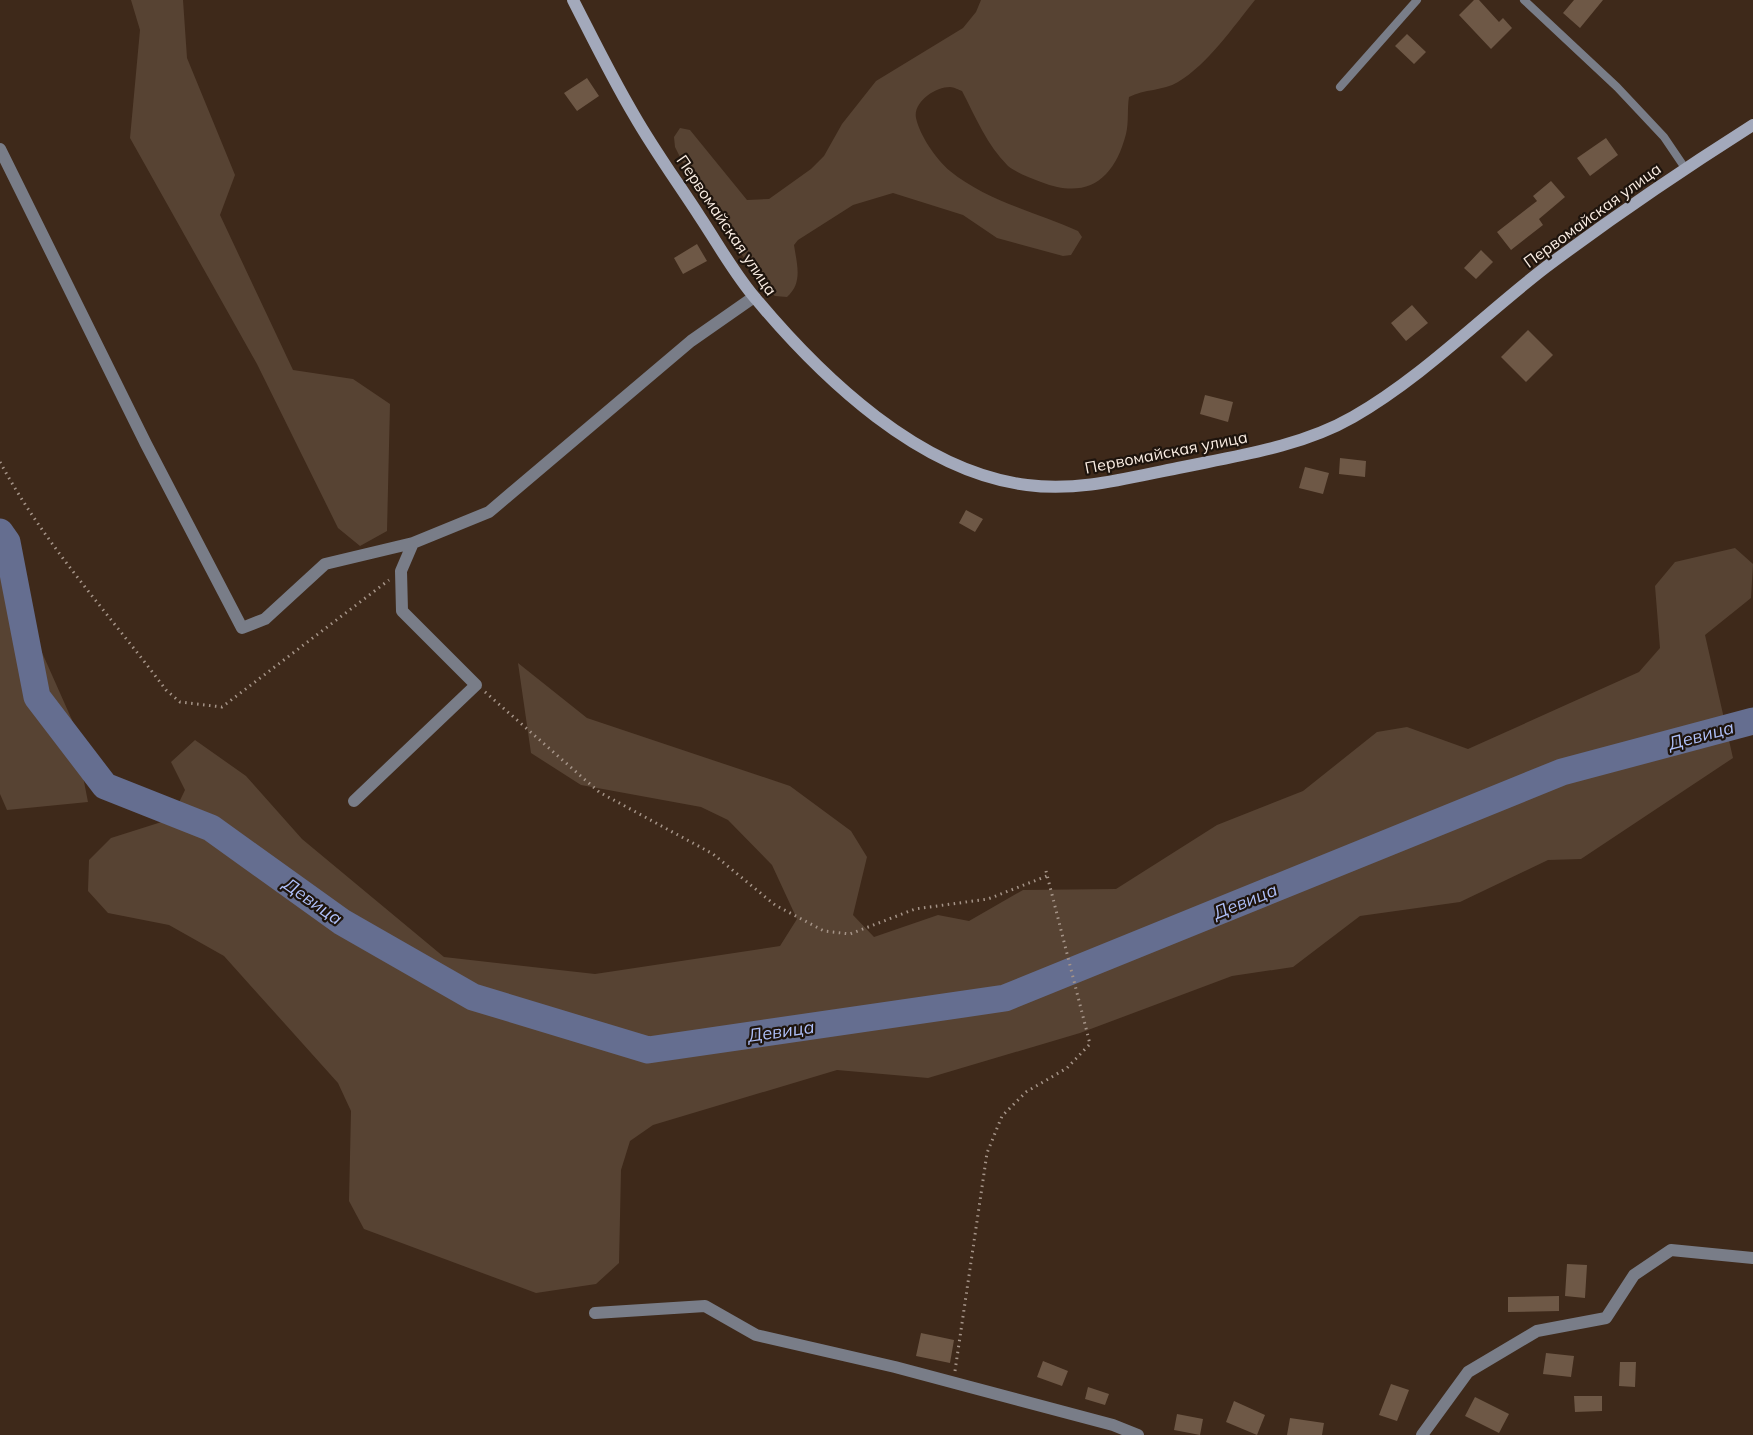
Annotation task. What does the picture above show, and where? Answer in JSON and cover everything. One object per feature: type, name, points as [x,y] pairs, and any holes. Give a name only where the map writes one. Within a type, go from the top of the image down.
[{"type":"street","name":"Первомайская улица","points":[[573,0],[636,118],[754,297],[851,398],[922,448],[960,466],[1005,481],[1027,485],[1092,485],[1251,453],[1320,432],[1347,420],[1374,404],[1451,347],[1544,269],[1685,168],[1753,125]]},
{"type":"street","points":[[0,150],[146,444],[242,628],[265,619],[326,564],[413,543],[489,512],[691,341],[754,297]]},
{"type":"street","points":[[354,801],[476,685],[402,611],[401,571],[413,543]]},
{"type":"street","points":[[1422,1435],[1468,1372],[1537,1331],[1606,1318],[1635,1275],[1671,1250],[1753,1258]]},
{"type":"street","points":[[596,1314],[705,1306],[756,1335],[953,1383],[1113,1425],[1138,1435]]},
{"type":"lane","points":[[1340,87],[1417,0]]},
{"type":"lane","points":[[1524,0],[1617,87],[1664,137],[1685,168]]},
{"type":"path","points":[[0,462],[42,528],[89,591],[166,690],[180,702],[222,707],[401,571]]},
{"type":"path","points":[[476,685],[599,792],[712,854],[775,905],[824,931],[850,934],[915,909],[988,899],[1047,876]]},
{"type":"path","points":[[953,1383],[987,1153],[1002,1116],[1026,1092],[1067,1068],[1090,1044],[1046,871]]},
{"type":"shaded area","points":[[131,0],[183,0],[187,58],[235,175],[220,215],[293,370],[353,379],[390,404],[387,531],[360,546],[338,528],[257,364],[130,138],[140,30]]},
{"type":"shaded area","points":[[981,0],[1255,0],[1219,44],[1189,75],[1172,85],[1129,97],[1127,129],[1121,150],[1106,174],[1085,187],[1072,189],[1057,187],[1029,177],[1008,166],[988,140],[962,91],[952,87],[944,88],[926,96],[921,101],[916,112],[918,125],[929,147],[945,166],[964,181],[995,198],[1078,231],[1082,237],[1071,255],[1063,256],[997,238],[963,215],[893,193],[853,205],[798,240],[794,245],[798,273],[795,286],[787,297],[775,296],[766,289],[723,228],[683,163],[675,147],[674,137],[680,128],[690,130],[747,200],[769,199],[811,169],[824,156],[842,124],[876,81],[963,28],[976,12]]},
{"type":"shaded area","points":[[1735,548],[1753,564],[1751,598],[1705,635],[1733,758],[1581,859],[1548,860],[1460,902],[1360,916],[1293,967],[1232,976],[1080,1033],[928,1078],[837,1070],[653,1125],[630,1141],[621,1170],[619,1263],[596,1284],[536,1293],[364,1229],[349,1201],[351,1111],[338,1083],[224,956],[169,925],[108,913],[88,891],[89,860],[111,838],[171,819],[185,790],[171,762],[195,740],[246,776],[302,839],[444,957],[595,974],[780,946],[797,919],[772,865],[728,820],[701,807],[581,785],[531,753],[518,663],[587,718],[790,786],[851,831],[867,857],[853,915],[874,937],[938,915],[969,921],[1023,890],[1116,889],[1217,825],[1303,791],[1377,732],[1407,727],[1468,749],[1639,672],[1660,648],[1655,586],[1675,562]]},
{"type":"shaded area","points":[[0,558],[72,720],[88,802],[7,810],[0,794]]},
{"type":"building","points":[[1474,0],[1479,0],[1499,22],[1503,18],[1512,28],[1491,49],[1459,15]]},
{"type":"building","points":[[1574,0],[1603,0],[1580,28],[1563,13]]},
{"type":"building","points":[[1407,34],[1426,52],[1414,64],[1395,46]]},
{"type":"building","points":[[587,78],[599,96],[577,111],[564,93]]},
{"type":"building","points":[[1606,138],[1618,155],[1590,176],[1577,158]]},
{"type":"building","points":[[1551,181],[1565,197],[1539,219],[1543,225],[1511,250],[1497,232],[1537,201],[1533,196]]},
{"type":"building","points":[[697,244],[707,261],[683,274],[674,258]]},
{"type":"building","points":[[1481,250],[1493,262],[1476,279],[1464,268]]},
{"type":"building","points":[[1412,305],[1428,323],[1406,341],[1391,323]]},
{"type":"building","points":[[1528,330],[1553,355],[1526,382],[1501,357]]},
{"type":"building","points":[[1205,395],[1233,402],[1228,422],[1200,414]]},
{"type":"building","points":[[1340,458],[1366,461],[1365,477],[1339,474]]},
{"type":"building","points":[[1305,467],[1329,473],[1323,494],[1299,488]]},
{"type":"building","points":[[966,510],[983,519],[975,532],[959,523]]},
{"type":"building","points":[[1567,1264],[1587,1265],[1585,1298],[1565,1296]]},
{"type":"building","points":[[1559,1296],[1559,1311],[1508,1312],[1508,1297]]},
{"type":"building","points":[[921,1333],[954,1340],[950,1363],[916,1356]]},
{"type":"building","points":[[1546,1353],[1574,1356],[1571,1377],[1543,1374]]},
{"type":"building","points":[[1043,1361],[1068,1371],[1062,1386],[1037,1377]]},
{"type":"building","points":[[1620,1362],[1636,1362],[1635,1387],[1619,1386]]},
{"type":"building","points":[[1391,1384],[1409,1390],[1397,1421],[1379,1415]]},
{"type":"building","points":[[1088,1387],[1109,1394],[1105,1405],[1085,1399]]},
{"type":"building","points":[[1574,1396],[1602,1396],[1602,1411],[1575,1412]]},
{"type":"building","points":[[1475,1397],[1509,1414],[1499,1433],[1465,1416]]},
{"type":"building","points":[[1234,1401],[1265,1415],[1257,1435],[1226,1422]]},
{"type":"building","points":[[1177,1414],[1203,1419],[1200,1435],[1174,1430]]},
{"type":"building","points":[[1290,1418],[1324,1423],[1322,1435],[1287,1435]]},
{"type":"waterway","name":"Девица","points":[[0,532],[7,542],[37,697],[105,786],[211,828],[342,922],[473,997],[648,1050],[1005,998],[1562,772],[1753,721]]}]
